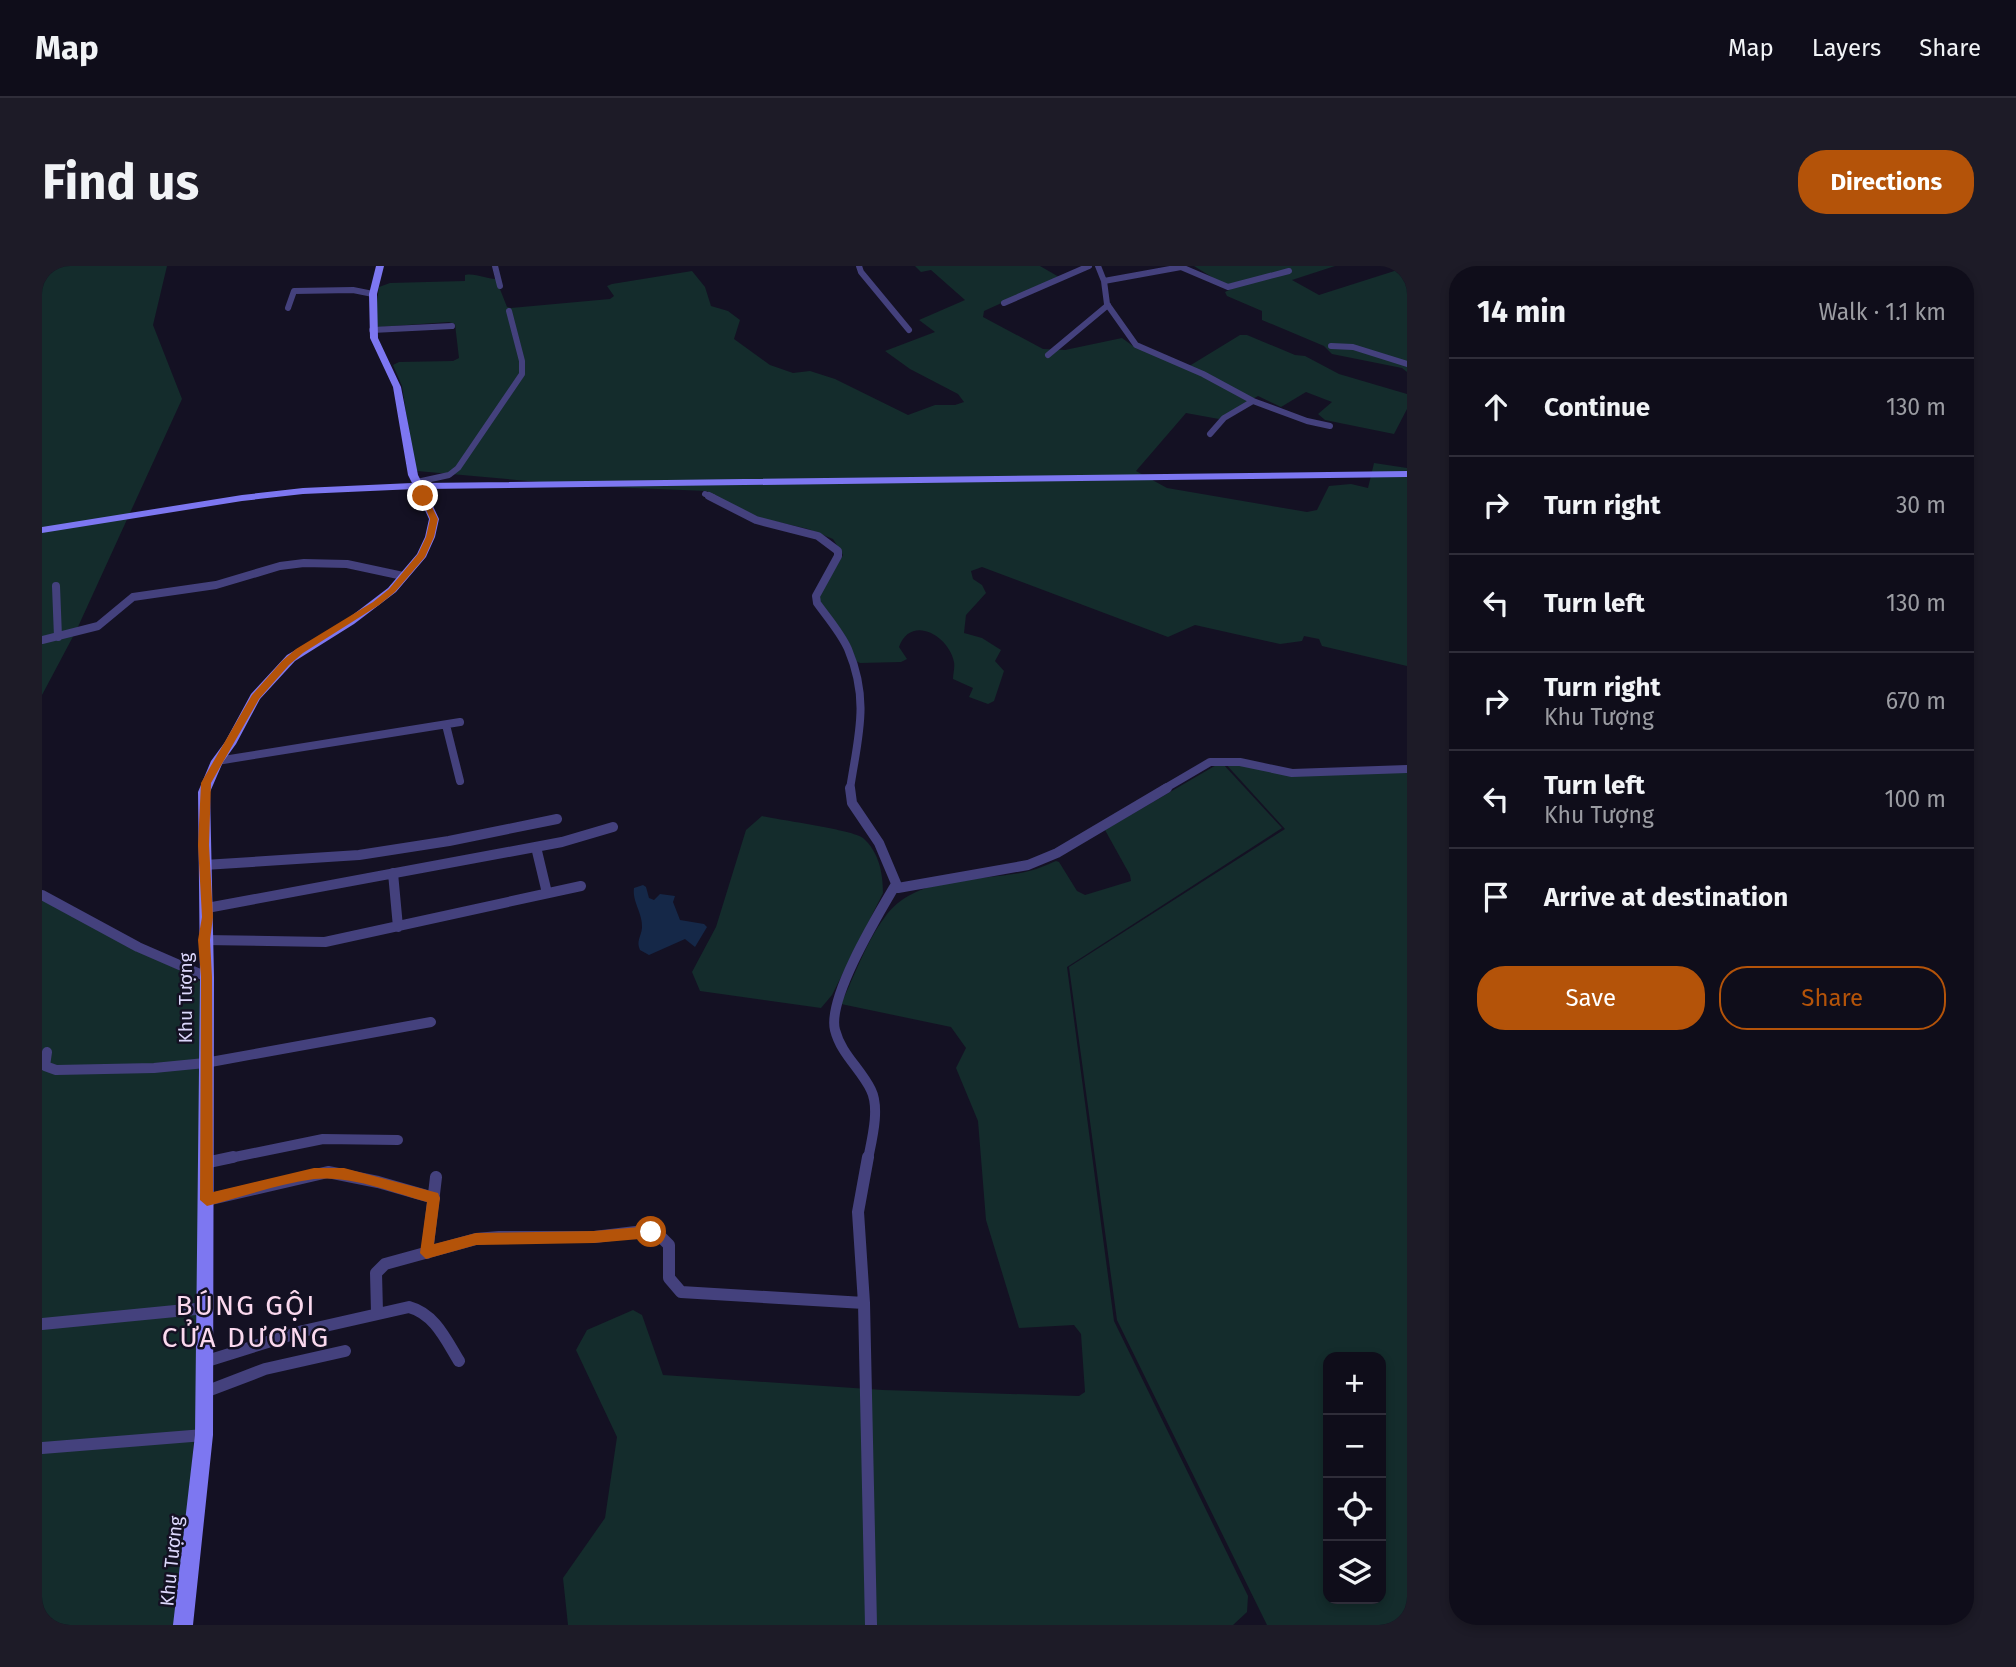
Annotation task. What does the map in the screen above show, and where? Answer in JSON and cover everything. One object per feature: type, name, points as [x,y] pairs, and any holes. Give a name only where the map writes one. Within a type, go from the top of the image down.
[{"type":"street","name":"Khu Tượng","points":[[183,1625],[204,1435],[206,1361],[207,977],[204,940],[204,792],[217,761],[230,744],[255,697],[291,658],[376,604],[422,555],[432,528],[434,519],[418,486],[397,387],[372,330],[373,294],[380,266]]},
{"type":"street","points":[[495,266],[500,286]]},
{"type":"street","points":[[859,266],[860,272],[909,330]]},
{"type":"street","points":[[1004,303],[1089,266]]},
{"type":"street","points":[[1098,266],[1108,305],[1136,345],[1203,374],[1253,401],[1307,421],[1330,426]]},
{"type":"street","points":[[1104,281],[1181,267],[1193,270],[1217,285],[1228,287],[1289,271]]},
{"type":"street","points":[[288,307],[294,291],[353,290],[373,294]]},
{"type":"street","points":[[1048,355],[1108,305]]},
{"type":"street","points":[[418,486],[449,475],[458,468],[522,374],[522,361],[509,311]]},
{"type":"street","points":[[372,330],[452,326]]},
{"type":"street","points":[[1331,346],[1353,347],[1407,364]]},
{"type":"street","points":[[1210,434],[1224,418],[1253,401]]},
{"type":"street","points":[[42,533],[241,503],[418,486],[1407,476]]},
{"type":"street","points":[[705,494],[745,516],[818,536],[838,551],[838,556],[816,596],[817,603],[847,647],[862,694],[862,713],[850,789],[852,803],[879,843],[895,884],[901,889],[1028,865],[1057,853],[1210,762],[1240,762],[1292,773],[1407,769]]},
{"type":"street","points":[[42,640],[94,628],[111,618],[122,601],[133,597],[216,584],[280,566],[347,564],[403,576]]},
{"type":"street","points":[[56,586],[58,637]]},
{"type":"street","points":[[217,761],[460,722]]},
{"type":"street","points":[[446,724],[460,781]]},
{"type":"street","points":[[204,865],[359,855],[449,841],[557,819]]},
{"type":"street","points":[[206,908],[536,847],[613,827]]},
{"type":"street","points":[[536,847],[547,893]]},
{"type":"street","points":[[393,873],[398,927]]},
{"type":"street","points":[[871,1625],[864,1303],[858,1212],[871,1147],[874,1099],[871,1089],[841,1046],[834,1028],[834,1017],[836,1004],[867,933],[895,884]]},
{"type":"street","points":[[204,940],[325,942],[580,886]]},
{"type":"street","points":[[42,895],[138,947],[207,977]]},
{"type":"street","points":[[47,1052],[45,1066],[56,1070],[154,1068],[205,1063],[431,1022]]},
{"type":"street","points":[[205,1163],[304,1142],[398,1140]]},
{"type":"street","points":[[207,1200],[328,1172],[378,1182],[434,1198]]},
{"type":"street","points":[[426,1253],[436,1178]]},
{"type":"street","points":[[377,1312],[379,1268],[426,1253],[476,1239],[594,1237],[651,1232],[663,1237],[669,1245],[669,1278],[681,1293],[864,1303]]},
{"type":"street","points":[[42,1324],[206,1308]]},
{"type":"street","points":[[206,1361],[303,1331],[377,1312],[418,1308],[427,1314],[459,1361]]},
{"type":"street","points":[[205,1392],[265,1369],[345,1351]]},
{"type":"street","points":[[42,1448],[204,1435]]},
{"type":"green space","points":[[42,266],[167,266],[153,325],[182,399],[77,629],[42,695]]},
{"type":"green space","points":[[915,266],[1040,266],[1059,277],[984,311],[983,317],[1043,349],[1065,350],[1122,338],[1133,346],[1186,368],[1240,335],[1247,335],[1295,355],[1305,356],[1339,374],[1407,394],[1407,409],[1394,434],[1325,420],[1318,414],[1332,402],[1306,392],[1281,407],[1258,396],[1219,419],[1186,413],[1136,471],[1167,488],[1307,512],[1317,510],[1329,486],[1351,484],[1368,488],[1374,463],[1407,468],[1407,666],[1322,646],[1319,639],[1304,636],[1302,641],[1280,644],[1195,625],[1168,637],[982,567],[971,571],[973,579],[982,585],[986,593],[966,615],[964,633],[982,638],[1001,650],[995,661],[1004,671],[994,701],[988,704],[969,697],[973,688],[953,679],[954,664],[951,653],[938,637],[929,632],[920,630],[905,637],[899,647],[907,659],[901,662],[860,663],[856,661],[848,644],[826,613],[819,596],[843,555],[833,539],[808,529],[753,516],[707,491],[584,486],[417,471],[402,386],[393,365],[399,362],[453,361],[459,358],[455,324],[449,322],[379,327],[374,324],[379,287],[390,283],[465,281],[465,275],[496,279],[507,307],[511,308],[610,299],[614,296],[607,286],[612,284],[692,271],[705,287],[711,306],[728,311],[740,320],[734,339],[770,365],[793,373],[810,371],[835,379],[908,415],[935,405],[964,402],[958,394],[910,369],[885,351],[935,332],[919,320],[965,300],[931,270],[921,272]]},
{"type":"green space","points":[[1194,266],[1335,266],[1292,280],[1319,295],[1407,267],[1407,372],[1402,368],[1332,354],[1324,346],[1262,320],[1262,311],[1227,296],[1225,292],[1231,289]]},
{"type":"green space","points":[[1223,761],[1307,773],[1407,769],[1407,1625],[1267,1625],[1117,1320],[1069,967],[1285,829]]},
{"type":"green space","points":[[1218,764],[1223,764],[1282,828],[1067,967],[1114,1321],[1248,1596],[1247,1612],[1233,1625],[568,1625],[563,1578],[605,1518],[617,1437],[576,1350],[587,1330],[633,1310],[642,1315],[663,1375],[883,1390],[1079,1396],[1085,1392],[1081,1334],[1074,1325],[1019,1328],[986,1220],[978,1121],[956,1068],[966,1048],[951,1027],[841,1004],[872,936],[898,903],[931,887],[1025,872],[1056,861],[1077,891],[1085,895],[1131,881],[1105,830]]},
{"type":"green space","points":[[762,816],[857,835],[873,850],[879,863],[883,893],[832,995],[821,1008],[700,991],[692,972],[716,927],[746,830]]},
{"type":"green space","points":[[42,898],[200,981],[199,1387],[177,1625],[42,1625]]},
{"type":"water","points":[[643,885],[649,898],[654,900],[660,894],[675,896],[673,902],[680,920],[704,924],[707,927],[695,947],[685,939],[649,955],[640,950],[642,923],[634,888]]},
{"type":"district","name":"BÚNG GỘI CỬA DƯƠNG","points":[[246,1321]]},
{"type":"route","points":[[423,496],[434,519],[422,555],[376,604],[299,651],[286,663],[255,697],[206,783],[203,845],[208,917],[204,940],[207,977],[207,1200],[328,1172],[378,1182],[434,1198],[426,1253],[476,1239],[594,1237],[651,1232]]}]
